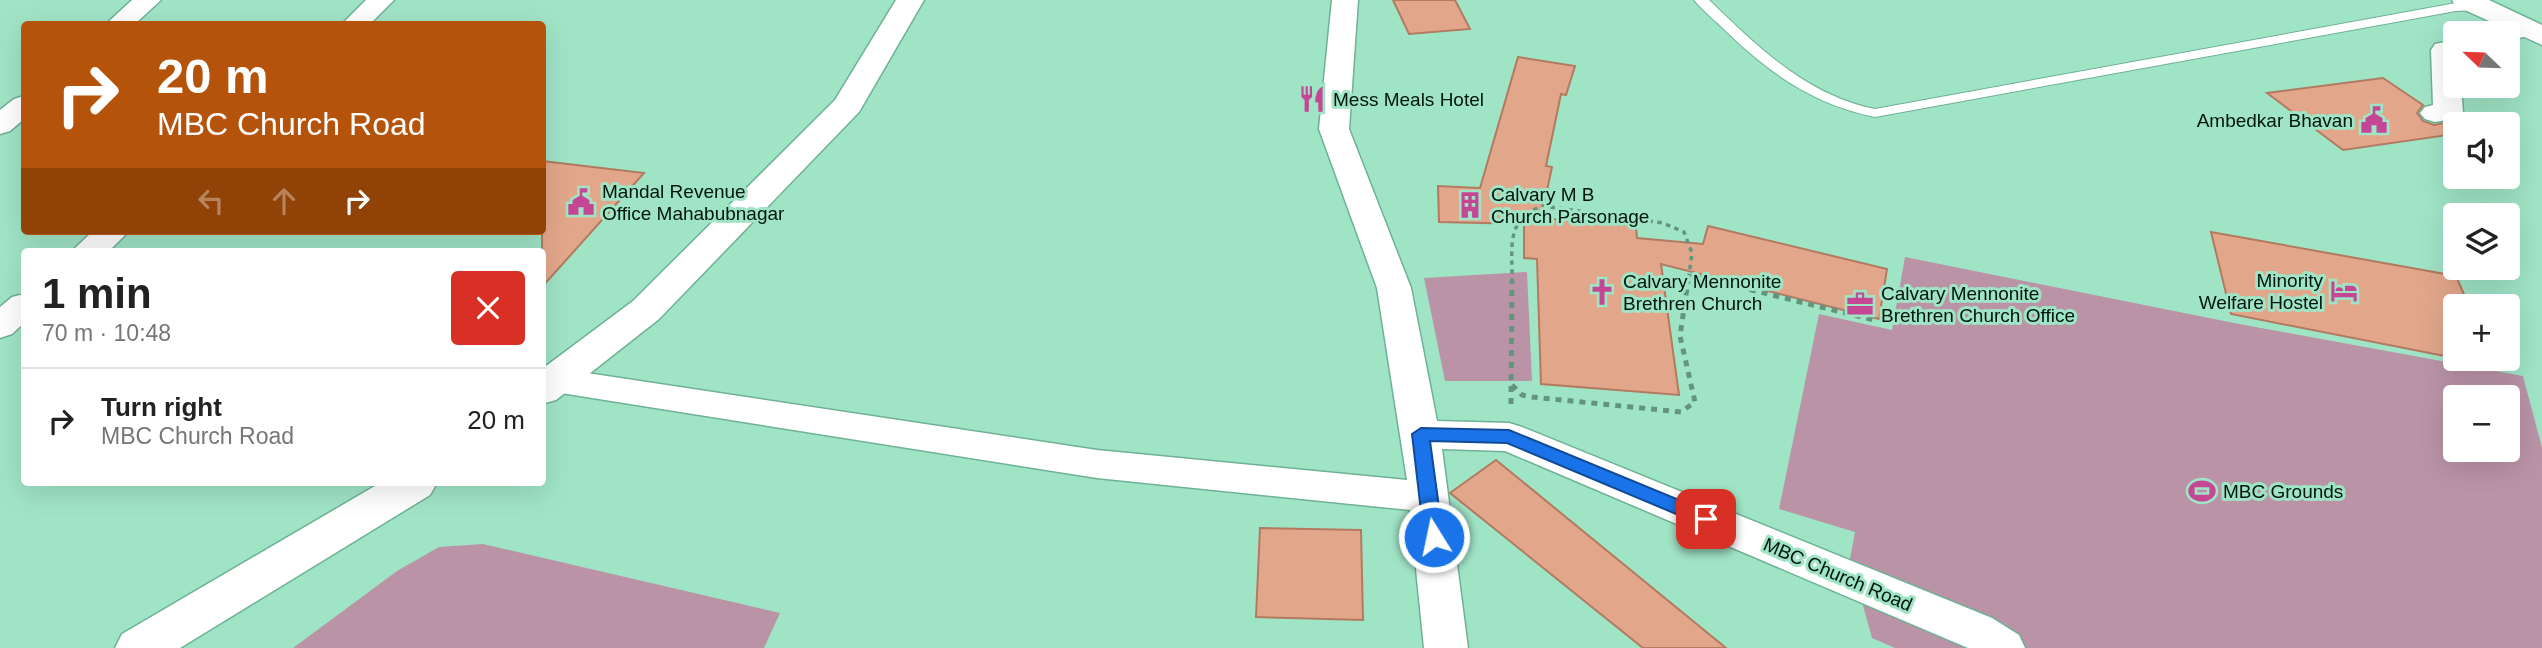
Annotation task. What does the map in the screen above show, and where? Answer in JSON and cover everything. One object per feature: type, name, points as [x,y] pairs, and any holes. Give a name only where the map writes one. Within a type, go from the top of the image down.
[{"type":"main road","points":[[548,386],[646,310],[848,105],[910,0]]},
{"type":"main road","points":[[2483,2],[2530,29]]},
{"type":"main road","points":[[139,648],[410,486]]},
{"type":"street","points":[[123,21],[148,0]]},
{"type":"street","points":[[358,21],[381,0]]},
{"type":"street","points":[[1345,0],[1334,129],[1394,288],[1421,434],[1426,497],[1437,558],[1446,648]]},
{"type":"street","points":[[2435,113],[2448,112],[2447,98]]},
{"type":"street","points":[[0,125],[21,107]]},
{"type":"street","points":[[93,248],[108,235]]},
{"type":"street","points":[[0,326],[21,308]]},
{"type":"street","points":[[548,386],[1097,464],[1426,497]]},
{"type":"street","name":"MBC Church Road","points":[[1421,434],[1509,437],[1990,640]]},
{"type":"lane","points":[[1701,0],[1751,46],[1816,97],[1846,110],[1875,113],[2483,2]]},
{"type":"path","points":[[1509,437],[1513,231],[1517,220],[1529,210],[1558,206],[1676,226],[1684,232],[1692,253],[1691,275],[1680,336],[1695,402],[1692,407],[1681,412],[1532,397],[1522,395],[1512,385]]},
{"type":"path","points":[[1691,275],[1878,321]]},
{"type":"shaded area","name":"MBC Grounds","points":[[1905,257],[2234,323],[2443,361],[2443,371],[2496,371],[2523,376],[2542,448],[2542,648],[1895,648],[1872,638],[1850,559],[1855,532],[1779,509],[1819,314],[1892,330]]},
{"type":"shaded area","points":[[1527,272],[1532,381],[1445,381],[1424,278]]},
{"type":"shaded area","points":[[483,544],[780,613],[764,648],[293,648],[397,571],[439,547]]},
{"type":"building","points":[[1393,0],[1455,0],[1470,29],[1409,34]]},
{"type":"building","points":[[1518,57],[1575,66],[1566,95],[1561,94],[1546,166],[1552,167],[1541,218],[1636,226],[1637,238],[1703,244],[1708,226],[1887,269],[1879,319],[1661,264],[1679,395],[1541,384],[1537,259],[1524,258],[1524,224],[1439,222],[1438,186],[1480,188]]},
{"type":"building","name":"Ambedkar Bhavan","points":[[2383,78],[2423,105],[2417,113],[2423,121],[2434,125],[2443,123],[2443,136],[2343,150],[2267,93]]},
{"type":"building","name":"Mandal Revenue Office Mahabubnagar","points":[[546,161],[644,173],[546,283],[546,248],[542,248],[542,235],[546,235]]},
{"type":"building","name":"Minority Welfare Hostel","points":[[2211,232],[2443,274],[2443,280],[2458,280],[2464,294],[2443,294],[2443,356],[2231,314]]},
{"type":"building","points":[[1496,460],[1726,648],[1643,648],[1450,493]]},
{"type":"building","points":[[1260,528],[1361,530],[1363,620],[1256,617]]},
{"type":"place","name":"Mess Meals Hotel","points":[[1312,99]]},
{"type":"place","name":"Ambedkar Bhavan","points":[[2374,120]]},
{"type":"place","name":"Mandal Revenue Office Mahabubnagar","points":[[581,202]]},
{"type":"place","name":"Calvary M B Church Parsonage","points":[[1470,205]]},
{"type":"place","name":"Minority Welfare Hostel","points":[[2344,291]]},
{"type":"place","name":"Calvary Mennonite Brethren Church","points":[[1602,292]]},
{"type":"place","name":"Calvary Mennonite Brethren Church Office","points":[[1860,304]]},
{"type":"place","name":"MBC Grounds","points":[[2202,491]]},
{"type":"route","points":[[1434,537],[1426,497],[1421,434],[1509,437],[1706,519]]}]
